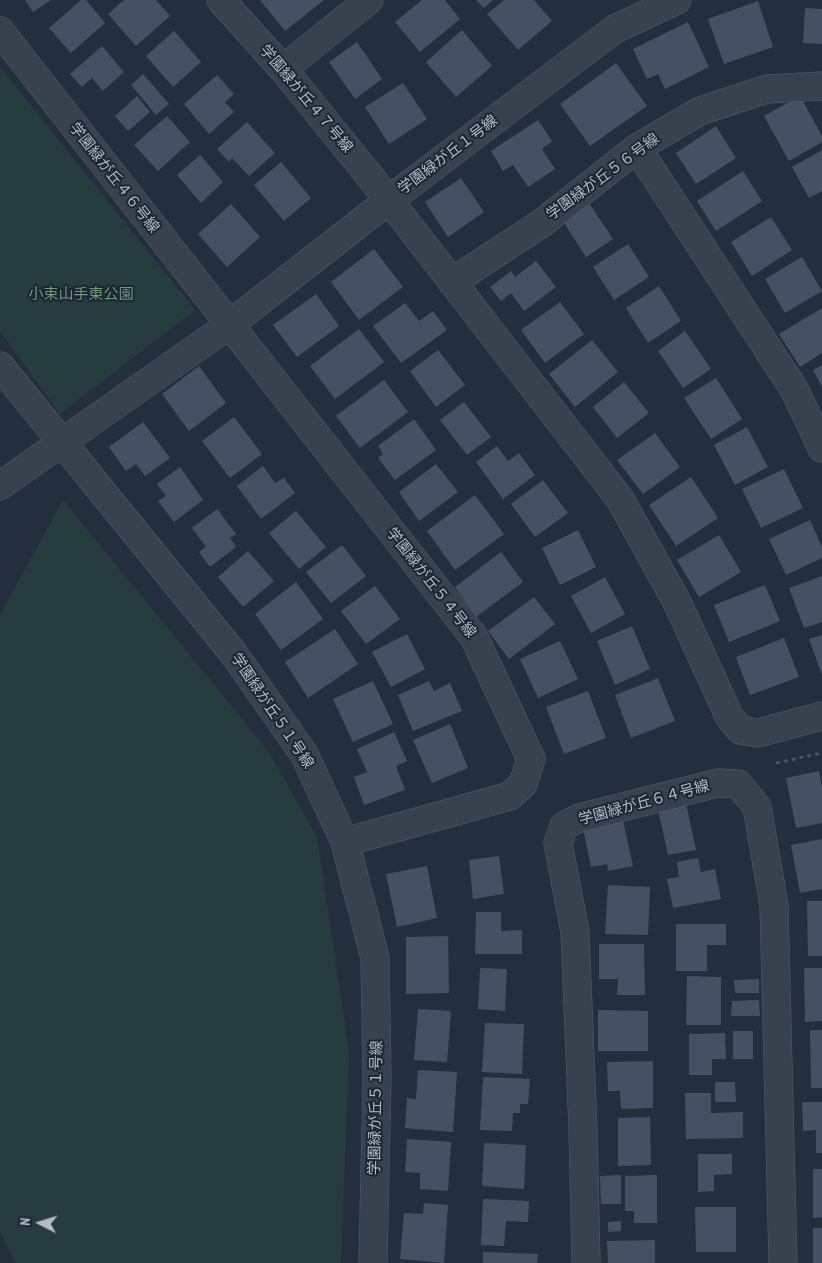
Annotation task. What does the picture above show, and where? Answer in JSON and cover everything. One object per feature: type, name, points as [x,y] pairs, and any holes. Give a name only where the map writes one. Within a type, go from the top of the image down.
[{"type":"street","name":"学園緑が丘４７号線","points":[[222,0],[283,69],[389,200],[620,499],[677,602],[729,716],[740,730],[758,733],[822,716]]},
{"type":"street","points":[[283,69],[369,0]]},
{"type":"street","name":"学園緑が丘１号線","points":[[229,325],[389,200],[615,29],[677,0]]},
{"type":"street","name":"学園緑が丘４６号線","points":[[0,31],[229,325]]},
{"type":"street","name":"学園緑が丘５６号線","points":[[452,282],[542,222],[637,148],[700,111],[767,89],[822,86]]},
{"type":"street","points":[[637,148],[794,389],[822,448]]},
{"type":"street","points":[[0,486],[229,325]]},
{"type":"street","name":"学園緑が丘５４号線","points":[[229,325],[474,636],[531,759],[523,784],[510,796],[345,842]]},
{"type":"street","name":"学園緑が丘５１号線","points":[[0,366],[245,669],[304,754],[345,842],[375,958],[378,1078],[373,1263]]},
{"type":"street","name":"学園緑が丘６４号線","points":[[586,1263],[575,932],[558,842],[564,826],[579,818],[718,783],[738,784],[757,807],[774,905],[783,1263]]},
{"type":"green space","name":"小束山手東公園","points":[[0,67],[195,310],[60,414],[0,331]]},
{"type":"green space","points":[[63,500],[269,752],[317,837],[349,1052],[341,1263],[15,1263],[0,1232],[0,615]]},
{"type":"building","points":[[25,0],[51,0],[33,12]]},
{"type":"building","points":[[81,0],[86,0],[105,23],[71,53],[49,28]]},
{"type":"building","points":[[124,0],[156,0],[170,16],[136,46],[108,14]]},
{"type":"building","points":[[260,0],[324,0],[285,31]]},
{"type":"building","points":[[422,0],[445,0],[460,19],[420,52],[395,22]]},
{"type":"building","points":[[476,0],[493,0],[484,8]]},
{"type":"building","points":[[504,0],[534,0],[552,21],[518,50],[487,14]]},
{"type":"building","points":[[758,1],[773,47],[724,64],[708,19]]},
{"type":"building","points":[[805,8],[822,9],[822,44],[803,43]]},
{"type":"building","points":[[688,22],[709,67],[665,89],[658,74],[647,79],[633,49]]},
{"type":"building","points":[[462,30],[492,66],[456,97],[426,62]]},
{"type":"building","points":[[174,31],[201,62],[173,87],[146,56]]},
{"type":"building","points":[[357,42],[382,79],[355,99],[329,62]]},
{"type":"building","points":[[102,46],[124,72],[103,91],[92,78],[82,87],[70,74]]},
{"type":"building","points":[[616,63],[647,106],[590,146],[560,104]]},
{"type":"building","points":[[143,74],[169,104],[156,115],[131,85]]},
{"type":"building","points":[[217,75],[234,94],[225,102],[234,112],[209,134],[184,104]]},
{"type":"building","points":[[403,83],[427,119],[389,144],[365,107]]},
{"type":"building","points":[[137,96],[150,112],[128,131],[115,116]]},
{"type":"building","points":[[800,96],[822,136],[822,142],[789,161],[764,116]]},
{"type":"building","points":[[167,116],[190,142],[158,171],[134,145]]},
{"type":"building","points":[[538,120],[552,141],[542,149],[555,169],[528,187],[513,165],[503,171],[491,151]]},
{"type":"building","points":[[247,122],[275,153],[249,176],[232,158],[229,162],[217,149]]},
{"type":"building","points":[[716,126],[736,158],[696,184],[676,153]]},
{"type":"building","points":[[822,150],[822,191],[809,198],[792,167]]},
{"type":"building","points":[[200,155],[223,182],[201,203],[177,175]]},
{"type":"building","points":[[281,162],[311,198],[284,221],[254,185]]},
{"type":"building","points":[[743,171],[762,201],[716,231],[697,201]]},
{"type":"building","points":[[461,178],[484,212],[448,237],[425,202]]},
{"type":"building","points":[[589,203],[613,239],[586,257],[562,220]]},
{"type":"building","points":[[231,204],[260,237],[227,267],[198,234]]},
{"type":"building","points":[[771,217],[792,250],[752,276],[731,242]]},
{"type":"building","points":[[628,244],[649,277],[614,300],[593,267]]},
{"type":"building","points":[[374,249],[403,287],[359,320],[331,282]]},
{"type":"building","points":[[802,257],[822,291],[785,313],[765,279]]},
{"type":"building","points":[[536,261],[556,287],[524,311],[511,293],[501,301],[490,287],[511,271],[515,277]]},
{"type":"building","points":[[659,286],[681,321],[648,343],[626,308]]},
{"type":"building","points":[[316,294],[339,326],[297,357],[273,325]]},
{"type":"building","points":[[560,302],[584,334],[545,363],[521,330]]},
{"type":"building","points":[[405,303],[419,321],[433,311],[447,330],[401,363],[373,326]]},
{"type":"building","points":[[822,308],[822,353],[800,367],[779,334]]},
{"type":"building","points":[[359,329],[384,362],[335,399],[310,366]]},
{"type":"building","points":[[685,331],[711,369],[683,388],[658,351]]},
{"type":"building","points":[[592,340],[618,372],[575,407],[549,374]]},
{"type":"building","points":[[438,350],[465,385],[436,407],[410,371]]},
{"type":"building","points":[[822,365],[822,387],[813,370]]},
{"type":"building","points":[[199,366],[226,403],[189,431],[162,394]]},
{"type":"building","points":[[716,378],[742,419],[711,439],[684,398]]},
{"type":"building","points":[[384,380],[408,412],[360,448],[336,416]]},
{"type":"building","points":[[624,382],[649,413],[617,438],[593,407]]},
{"type":"building","points":[[464,402],[491,437],[467,455],[440,420]]},
{"type":"building","points":[[234,417],[262,454],[230,478],[202,441]]},
{"type":"building","points":[[414,419],[436,450],[395,480],[378,458],[383,454],[378,446]]},
{"type":"building","points":[[143,422],[170,458],[145,476],[136,464],[126,471],[109,447]]},
{"type":"building","points":[[747,427],[768,467],[735,485],[714,445]]},
{"type":"building","points":[[655,433],[680,467],[643,494],[617,460]]},
{"type":"building","points":[[497,446],[508,461],[519,453],[535,475],[503,499],[476,462]]},
{"type":"building","points":[[436,464],[458,492],[419,521],[399,492]]},
{"type":"building","points":[[263,466],[275,483],[284,478],[295,493],[261,519],[237,486]]},
{"type":"building","points":[[180,467],[203,500],[174,522],[158,501],[166,496],[157,484]]},
{"type":"building","points":[[784,469],[803,508],[761,528],[742,489]]},
{"type":"building","points":[[691,477],[718,518],[676,546],[649,505]]},
{"type":"building","points":[[543,480],[568,513],[535,537],[511,504]]},
{"type":"building","points":[[475,495],[504,534],[455,570],[427,531]]},
{"type":"building","points":[[217,509],[236,534],[230,538],[236,547],[210,567],[199,552],[206,547],[192,528]]},
{"type":"building","points":[[296,511],[326,547],[299,569],[269,533]]},
{"type":"building","points":[[810,520],[822,547],[822,558],[786,575],[769,539]]},
{"type":"building","points":[[578,530],[596,567],[560,585],[542,548]]},
{"type":"building","points":[[719,535],[741,572],[699,597],[677,560]]},
{"type":"building","points":[[342,545],[366,576],[331,603],[306,572]]},
{"type":"building","points":[[248,551],[274,581],[243,607],[218,577]]},
{"type":"building","points":[[501,552],[523,582],[476,617],[455,587]]},
{"type":"building","points":[[822,576],[822,622],[804,628],[789,588]]},
{"type":"building","points":[[605,577],[625,614],[591,633],[571,596]]},
{"type":"building","points":[[296,582],[323,619],[281,650],[255,614]]},
{"type":"building","points":[[765,585],[780,621],[729,642],[714,605]]},
{"type":"building","points":[[375,586],[400,619],[366,644],[341,611]]},
{"type":"building","points":[[534,597],[555,624],[509,659],[488,631]]},
{"type":"building","points":[[632,626],[650,669],[615,685],[597,641]]},
{"type":"building","points":[[335,629],[358,664],[308,698],[285,662]]},
{"type":"building","points":[[407,634],[425,669],[391,687],[372,652]]},
{"type":"building","points":[[822,635],[822,675],[809,639]]},
{"type":"building","points":[[784,638],[799,677],[750,695],[736,657]]},
{"type":"building","points":[[560,641],[578,679],[538,698],[520,659]]},
{"type":"building","points":[[658,678],[675,721],[631,738],[615,695]]},
{"type":"building","points":[[373,681],[393,724],[353,742],[333,699]]},
{"type":"building","points":[[429,681],[434,691],[450,683],[462,711],[413,731],[398,695]]},
{"type":"building","points":[[588,691],[606,738],[564,754],[546,707]]},
{"type":"building","points":[[450,724],[468,768],[432,783],[413,740]]},
{"type":"building","points":[[394,732],[407,761],[396,766],[405,790],[364,805],[354,777],[367,772],[357,749]]},
{"type":"building","points":[[819,771],[822,788],[822,823],[796,828],[786,778]]},
{"type":"building","points":[[686,803],[696,850],[668,855],[658,809]]},
{"type":"building","points":[[623,820],[633,866],[608,871],[607,864],[591,867],[583,828]]},
{"type":"building","points":[[822,839],[822,889],[800,893],[791,845]]},
{"type":"building","points":[[499,856],[504,894],[473,899],[469,860]]},
{"type":"building","points":[[698,858],[701,872],[715,869],[721,899],[673,908],[667,879],[679,877],[677,862]]},
{"type":"building","points":[[427,866],[437,918],[397,927],[386,874]]},
{"type":"building","points":[[608,885],[650,887],[648,935],[605,934]]},
{"type":"building","points":[[807,901],[822,901],[822,956],[808,956]]},
{"type":"building","points":[[476,912],[501,912],[501,931],[522,930],[522,954],[475,954]]},
{"type":"building","points":[[676,924],[726,924],[726,945],[707,945],[707,971],[676,971]]},
{"type":"building","points":[[448,936],[449,993],[406,994],[406,937]]},
{"type":"building","points":[[599,944],[644,944],[645,995],[617,995],[618,979],[599,979]]},
{"type":"building","points":[[480,968],[507,969],[505,1011],[478,1009]]},
{"type":"building","points":[[804,968],[822,968],[822,1021],[805,1022]]},
{"type":"building","points":[[687,976],[721,977],[721,1025],[686,1025]]},
{"type":"building","points":[[759,979],[759,993],[735,993],[734,980]]},
{"type":"building","points":[[759,1000],[760,1016],[731,1016],[732,1001]]},
{"type":"building","points":[[418,1009],[451,1011],[447,1062],[414,1060]]},
{"type":"building","points":[[598,1010],[648,1011],[648,1051],[598,1051]]},
{"type":"building","points":[[485,1023],[524,1024],[522,1074],[482,1072]]},
{"type":"building","points":[[810,1030],[822,1030],[822,1088],[811,1088]]},
{"type":"building","points":[[733,1031],[753,1031],[753,1059],[733,1059]]},
{"type":"building","points":[[725,1033],[726,1059],[712,1059],[712,1075],[689,1075],[689,1034]]},
{"type":"building","points":[[653,1061],[653,1108],[621,1109],[620,1091],[608,1091],[607,1062]]},
{"type":"building","points":[[418,1070],[457,1072],[453,1132],[405,1128],[407,1098],[416,1099]]},
{"type":"building","points":[[483,1077],[530,1079],[528,1104],[520,1104],[520,1113],[513,1113],[512,1131],[480,1130]]},
{"type":"building","points":[[715,1082],[735,1082],[736,1102],[715,1102]]},
{"type":"building","points":[[685,1093],[711,1093],[711,1113],[743,1112],[743,1138],[686,1139]]},
{"type":"building","points":[[802,1102],[822,1102],[822,1153],[816,1153],[816,1130],[803,1131]]},
{"type":"building","points":[[650,1117],[651,1165],[618,1166],[618,1118]]},
{"type":"building","points":[[407,1139],[451,1142],[448,1191],[420,1189],[420,1173],[405,1172]]},
{"type":"building","points":[[484,1143],[526,1145],[524,1189],[482,1186]]},
{"type":"building","points":[[698,1154],[732,1154],[732,1174],[714,1175],[714,1191],[698,1192]]},
{"type":"building","points":[[813,1169],[822,1169],[822,1217],[813,1218]]},
{"type":"building","points":[[621,1175],[621,1204],[601,1204],[600,1176]]},
{"type":"building","points":[[657,1175],[657,1223],[634,1223],[634,1211],[625,1211],[625,1176]]},
{"type":"building","points":[[483,1199],[529,1201],[528,1222],[506,1221],[504,1246],[481,1245]]},
{"type":"building","points":[[424,1203],[448,1205],[444,1263],[400,1259],[404,1213],[423,1214]]},
{"type":"building","points":[[695,1207],[736,1207],[736,1252],[696,1252]]},
{"type":"building","points":[[621,1221],[621,1231],[608,1232],[608,1222]]},
{"type":"building","points":[[813,1228],[822,1228],[822,1263],[813,1263]]},
{"type":"building","points":[[655,1240],[655,1263],[608,1263],[607,1241]]},
{"type":"building","points":[[483,1252],[538,1254],[537,1263],[483,1263]]}]
